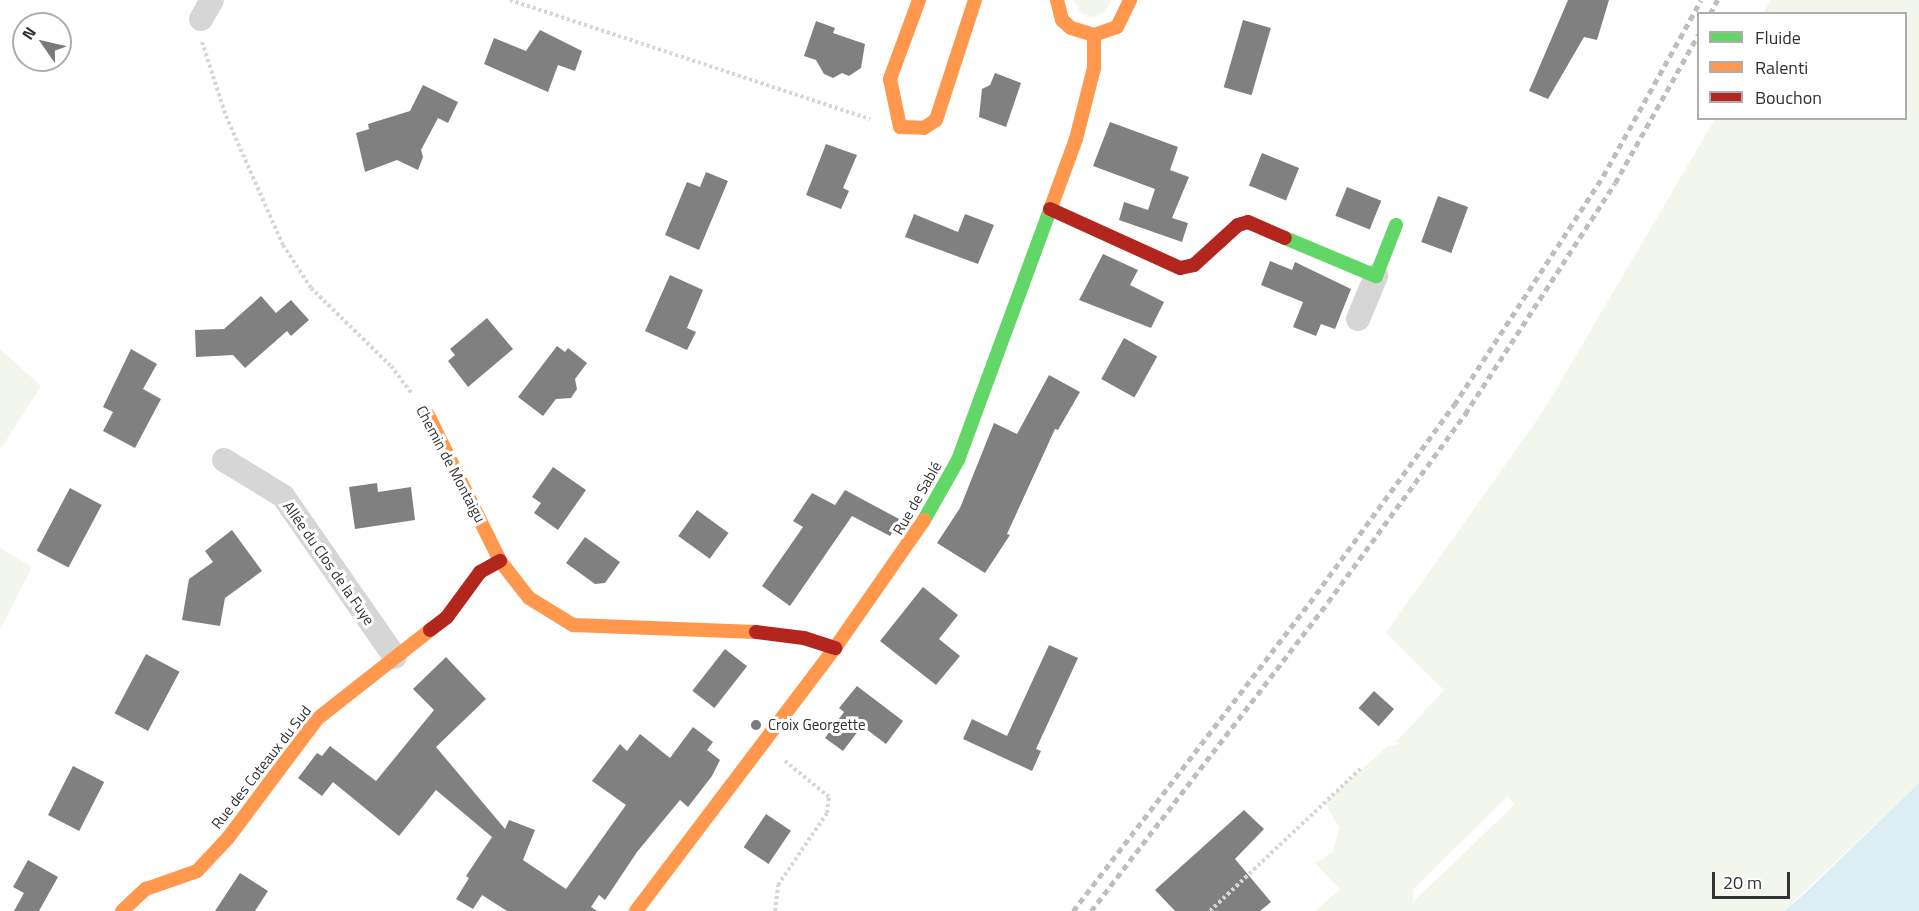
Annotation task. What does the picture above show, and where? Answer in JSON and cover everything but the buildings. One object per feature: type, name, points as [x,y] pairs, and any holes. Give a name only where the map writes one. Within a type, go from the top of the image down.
[{"type":"street","points":[[919,0],[890,79],[900,127],[924,128],[936,120],[975,0]]},
{"type":"street","points":[[1057,0],[1062,20],[1071,28],[1094,36],[1117,27],[1125,17],[1130,0]]},
{"type":"street","name":"Rue de Sablé","points":[[636,911],[835,648],[911,540],[958,460],[1076,139],[1094,68],[1094,36]]},
{"type":"street","points":[[1050,209],[1180,268],[1194,265],[1238,225],[1248,222],[1376,276]]},
{"type":"street","points":[[1358,319],[1396,225]]},
{"type":"street","name":"Chemin de Montaigu","points":[[428,415],[500,561],[529,598],[573,625],[725,628],[804,638],[835,648]]},
{"type":"street","name":"Allée du Clos de la Fuye","points":[[224,460],[283,496],[394,657]]},
{"type":"street","name":"Rue des Coteaux du Sud","points":[[122,911],[146,888],[197,871],[228,838],[317,719],[447,617],[480,572],[500,561]]},
{"type":"path","points":[[510,0],[900,127]]},
{"type":"path","name":"Chemin de Montaigu","points":[[207,10],[200,35],[226,116],[283,245],[311,288],[391,366],[428,415]]},
{"type":"path","points":[[763,744],[830,797],[827,813],[778,885],[774,911]]},
{"type":"path","points":[[1210,911],[1361,768]]},
{"type":"shaded area","points":[[1073,0],[1111,1],[1105,12],[1094,17],[1082,14]]},
{"type":"shaded area","points":[[1770,0],[1919,0],[1919,783],[1784,911],[1316,911],[1340,889],[1315,863],[1333,852],[1339,828],[1325,802],[1388,746],[1399,744],[1396,742],[1444,690],[1386,633],[1542,413],[1714,120],[1907,120],[1907,12],[1764,12]],"holes":[[[1508,796],[1514,805],[1413,902],[1413,890]]]},
{"type":"shaded area","points":[[0,349],[41,386],[0,450]]},
{"type":"shaded area","points":[[0,548],[32,567],[0,630]]},
{"type":"shaded area","points":[[1919,783],[1919,911],[1784,911],[1803,895]]},
{"type":"railway","points":[[1073,911],[1316,594],[1454,405],[1603,176],[1701,0]]},
{"type":"railway","points":[[1711,12],[1717,0]]},
{"type":"railway","points":[[1091,911],[1328,602],[1465,414],[1615,183],[1697,37]]},
{"type":"traffic: fast","points":[[924,520],[958,460],[1050,210]]},
{"type":"traffic: fast","points":[[1285,238],[1376,276],[1396,225]]},
{"type":"traffic: slow","points":[[919,0],[890,79],[900,127],[924,128],[936,120],[975,0]]},
{"type":"traffic: slow","points":[[1057,0],[1062,20],[1071,28],[1094,35],[1117,27],[1130,0]]},
{"type":"traffic: slow","points":[[1050,210],[1076,139],[1094,68],[1094,35]]},
{"type":"traffic: slow","points":[[428,415],[500,561],[529,598],[573,625],[756,632]]},
{"type":"traffic: slow","points":[[636,911],[835,648],[924,520]]},
{"type":"traffic: slow","points":[[122,911],[146,889],[197,871],[228,838],[317,719],[430,630]]},
{"type":"traffic: jam","points":[[1050,209],[1180,268],[1194,265],[1238,225],[1248,222],[1285,238]]},
{"type":"traffic: jam","points":[[430,630],[447,617],[480,572],[500,561]]},
{"type":"traffic: jam","points":[[756,632],[804,638],[835,648]]},
{"type":"place","name":"Croix Georgette","points":[[756,725]]}]
